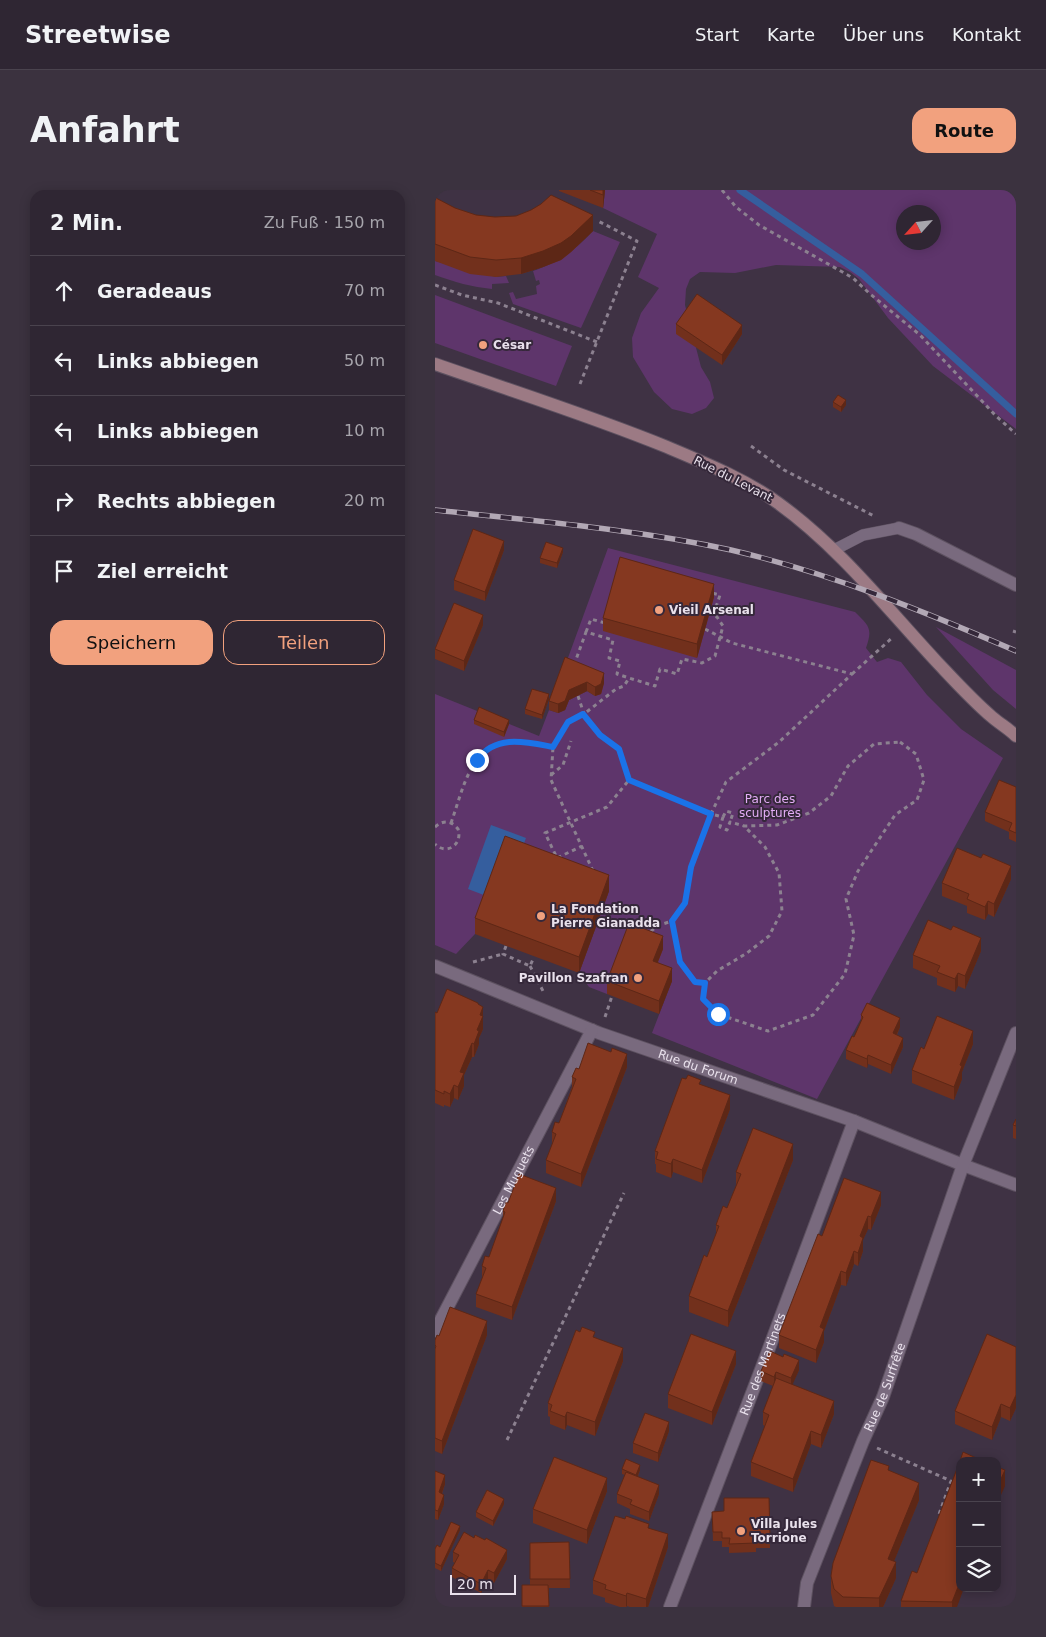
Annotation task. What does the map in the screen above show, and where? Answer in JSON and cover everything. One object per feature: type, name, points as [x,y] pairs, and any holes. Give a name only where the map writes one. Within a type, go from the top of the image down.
[{"type":"street","name":"Rue du Levant","points":[[435,364],[642,437],[715,467],[778,502],[808,526],[857,573],[975,702],[1015,734]]},
{"type":"street","points":[[899,528],[916,534],[1016,585]]},
{"type":"street","name":"Rue du Forum","points":[[435,966],[537,1009],[854,1121],[963,1165]]},
{"type":"street","name":"Les Muguets","points":[[435,1332],[596,1031]]},
{"type":"street","name":"Rue de Surfrête","points":[[804,1607],[807,1584],[863,1441],[883,1397],[963,1165],[1016,1033]]},
{"type":"street","name":"Rue des Martinets","points":[[670,1607],[763,1367],[854,1121]]},
{"type":"street","points":[[963,1165],[1016,1185]]},
{"type":"lane","points":[[834,550],[863,535],[899,528]]},
{"type":"path","points":[[722,190],[736,207],[759,225],[853,278],[869,294],[920,335],[996,416],[1016,434]]},
{"type":"path","points":[[580,384],[637,241],[598,221]]},
{"type":"path","points":[[435,285],[462,295],[498,303],[597,342]]},
{"type":"path","points":[[751,446],[784,470],[842,501],[899,528]]},
{"type":"path","points":[[586,632],[613,640],[609,658],[620,661],[617,674],[655,686],[661,670],[677,674],[682,659],[702,663],[715,656],[723,626],[717,617],[713,616],[720,595],[710,592]]},
{"type":"path","points":[[572,669],[591,618],[605,623]]},
{"type":"path","points":[[705,629],[731,643],[852,674]]},
{"type":"path","points":[[646,936],[657,926],[672,921],[685,903],[691,867],[711,814],[726,782],[779,742],[892,638]]},
{"type":"path","points":[[596,878],[551,780],[553,747],[568,722],[583,714],[616,689],[624,686],[629,678]]},
{"type":"path","points":[[578,696],[583,714],[600,735],[619,749],[629,780]]},
{"type":"path","points":[[451,822],[471,768],[483,752],[493,746],[519,741],[553,747]]},
{"type":"path","points":[[551,775],[563,765],[571,741]]},
{"type":"path","points":[[730,822],[744,826],[777,826],[809,814],[831,796],[847,766],[874,744],[901,742],[917,754],[925,780],[917,800],[895,815],[858,870],[846,899],[854,935],[845,974],[813,1015],[768,1032],[718,1014],[703,999],[705,983],[717,971],[747,953],[769,936],[783,911],[779,873],[765,847],[744,826]]},
{"type":"path","points":[[629,780],[723,818]]},
{"type":"path","points":[[555,864],[557,858],[545,833],[607,807],[629,780]]},
{"type":"path","points":[[726,810],[733,813],[730,822],[727,830],[720,827],[726,810]]},
{"type":"path","points":[[435,827],[443,822],[451,822],[458,829],[460,838],[451,848],[441,848],[435,844]]},
{"type":"path","points":[[557,858],[582,846]]},
{"type":"path","points":[[672,921],[680,962],[695,982],[705,983]]},
{"type":"path","points":[[503,954],[506,946]]},
{"type":"path","points":[[473,962],[503,954],[530,966],[544,990]]},
{"type":"path","points":[[530,966],[534,957]]},
{"type":"path","points":[[596,1031],[612,996]]},
{"type":"path","points":[[507,1440],[624,1193]]},
{"type":"path","points":[[863,1441],[951,1481],[935,1526]]},
{"type":"green space","points":[[605,190],[1016,190],[1016,429],[933,366],[888,318],[859,279],[840,267],[776,265],[735,273],[700,272],[690,279],[686,289],[685,305],[701,367],[710,382],[714,398],[706,408],[692,414],[672,409],[654,392],[633,357],[632,338],[641,313],[659,288],[638,277],[657,234],[603,208]]},
{"type":"green space","points":[[593,231],[620,242],[581,328],[513,304],[509,293],[513,292],[516,299],[537,294],[536,286],[540,284],[539,280],[536,281],[533,271],[551,264],[566,255]]},
{"type":"green space","points":[[435,261],[496,277],[506,276],[509,283],[492,284],[492,289],[456,282],[435,275]]},
{"type":"green space","points":[[435,295],[572,346],[556,386],[435,343]]},
{"type":"green space","name":"Parc des sculptures","points":[[608,548],[855,612],[868,628],[869,636],[866,648],[877,662],[888,658],[901,662],[927,695],[961,729],[1003,758],[817,1099],[652,1033],[672,981],[653,974],[662,949],[629,937],[607,994],[589,987],[579,973],[609,891],[505,852],[475,934],[456,954],[435,945],[435,694],[539,736],[549,710],[558,713],[565,710],[569,700],[587,691],[595,696],[565,666]]},
{"type":"green space","points":[[936,627],[1016,670],[1016,709],[993,690]]},
{"type":"water","points":[[491,825],[526,838],[519,857],[489,897],[468,889]]},
{"type":"building","points":[[590,190],[603,190],[603,195]]},
{"type":"building","points":[[551,195],[593,215],[571,236],[543,251],[521,258],[496,260],[470,257],[435,244],[435,196],[455,208],[476,215],[495,217],[516,216],[541,204]]},
{"type":"building","points":[[697,294],[742,325],[722,355],[676,324]]},
{"type":"building","points":[[838,395],[846,400],[841,407],[833,402]]},
{"type":"building","points":[[473,529],[504,541],[485,592],[454,580]]},
{"type":"building","points":[[546,542],[563,548],[557,563],[540,558]]},
{"type":"building","name":"Vieil Arsenal","points":[[620,557],[714,584],[697,644],[603,618]]},
{"type":"building","points":[[454,603],[483,615],[464,661],[435,649]]},
{"type":"building","points":[[565,657],[604,673],[601,684],[595,687],[587,682],[569,690],[565,701],[558,704],[549,701]]},
{"type":"building","points":[[532,689],[549,694],[542,715],[525,709]]},
{"type":"building","points":[[479,707],[509,720],[504,732],[474,720]]},
{"type":"building","points":[[999,780],[1016,787],[1016,833],[1009,830],[1012,823],[985,812]]},
{"type":"building","name":"La Fondation Pierre Gianadda","points":[[505,836],[609,875],[579,957],[475,918]]},
{"type":"building","points":[[957,848],[981,858],[983,854],[1011,866],[994,904],[988,901],[985,907],[967,899],[969,894],[942,883]]},
{"type":"building","points":[[928,920],[951,930],[953,926],[981,938],[965,976],[958,973],[955,979],[937,972],[940,966],[913,955]]},
{"type":"building","name":"Pavillon Szafran","points":[[629,923],[663,936],[653,961],[672,968],[659,1001],[607,981]]},
{"type":"building","points":[[447,989],[478,1003],[483,1007],[480,1015],[483,1016],[474,1044],[472,1043],[460,1072],[464,1073],[458,1087],[454,1085],[450,1094],[444,1091],[444,1094],[435,1090],[435,1012],[437,1013]]},
{"type":"building","points":[[867,1003],[900,1018],[893,1033],[903,1038],[891,1065],[868,1055],[867,1059],[846,1050],[863,1017],[861,1015]]},
{"type":"building","points":[[937,1016],[973,1031],[954,1087],[912,1070],[921,1047],[924,1049]]},
{"type":"building","points":[[588,1043],[611,1052],[612,1048],[627,1054],[581,1174],[546,1160],[556,1134],[552,1132],[555,1122],[559,1123],[576,1079],[572,1077],[576,1068],[579,1069]]},
{"type":"building","points":[[688,1075],[701,1080],[699,1084],[730,1095],[702,1170],[673,1159],[671,1164],[656,1159],[658,1152],[655,1151],[682,1078],[686,1079]]},
{"type":"building","points":[[753,1128],[793,1144],[728,1311],[689,1296],[704,1255],[707,1257],[719,1226],[716,1225],[723,1206],[727,1208],[741,1174],[736,1172]]},
{"type":"building","points":[[519,1174],[556,1188],[512,1307],[476,1294],[486,1268],[482,1266],[485,1256],[489,1257],[505,1212],[503,1211],[506,1202],[508,1203]]},
{"type":"building","points":[[844,1178],[881,1192],[871,1217],[868,1216],[860,1236],[863,1238],[858,1253],[854,1251],[846,1273],[841,1271],[820,1327],[824,1329],[816,1350],[779,1335],[818,1234],[822,1236]]},
{"type":"building","points":[[450,1307],[487,1321],[442,1441],[435,1438],[435,1340],[437,1335],[439,1336]]},
{"type":"building","points":[[582,1327],[595,1332],[593,1337],[623,1348],[595,1422],[567,1412],[565,1417],[550,1411],[552,1405],[548,1403],[576,1330],[580,1332]]},
{"type":"building","points":[[691,1334],[736,1351],[712,1412],[668,1394]]},
{"type":"building","points":[[987,1334],[1016,1347],[1016,1395],[1010,1408],[1001,1404],[992,1427],[955,1411]]},
{"type":"building","points":[[770,1351],[783,1357],[784,1354],[799,1360],[791,1378],[776,1372],[774,1377],[761,1371]]},
{"type":"building","points":[[776,1378],[834,1401],[821,1435],[811,1431],[793,1479],[751,1462],[769,1415],[763,1412]]},
{"type":"building","points":[[645,1413],[669,1422],[658,1453],[633,1443]]},
{"type":"building","points":[[963,1452],[974,1457],[961,1457]]},
{"type":"building","points":[[554,1457],[607,1478],[587,1530],[533,1509]]},
{"type":"building","points":[[626,1459],[640,1465],[636,1475],[622,1469]]},
{"type":"building","points":[[871,1460],[889,1466],[888,1470],[919,1483],[888,1559],[896,1562],[879,1598],[843,1597],[834,1589],[831,1576],[833,1563]]},
{"type":"building","points":[[1001,1468],[1005,1470],[1001,1479]]},
{"type":"building","points":[[435,1471],[445,1475],[439,1492],[444,1495],[438,1511],[435,1510]]},
{"type":"building","points":[[956,1471],[956,1592],[952,1602],[901,1601],[912,1571],[917,1573]]},
{"type":"building","points":[[626,1472],[659,1485],[649,1512],[630,1504],[632,1500],[617,1494]]},
{"type":"building","points":[[487,1490],[504,1499],[493,1521],[476,1512]]},
{"type":"building","name":"Villa Jules Torrione","points":[[724,1498],[769,1498],[770,1538],[756,1539],[756,1543],[729,1544],[730,1538],[722,1538],[722,1532],[713,1532],[712,1512],[724,1511]]},
{"type":"building","points":[[615,1516],[625,1519],[626,1516],[649,1524],[648,1528],[668,1534],[646,1599],[627,1593],[626,1596],[605,1589],[606,1585],[593,1580]]},
{"type":"building","points":[[451,1522],[460,1526],[441,1566],[435,1563],[435,1549],[437,1545],[440,1547]]},
{"type":"building","points":[[464,1532],[474,1538],[475,1535],[485,1540],[486,1538],[507,1550],[494,1573],[488,1570],[481,1584],[452,1568],[459,1555],[453,1552]]},
{"type":"building","points":[[569,1542],[570,1579],[530,1579],[530,1543]]},
{"type":"building","points":[[522,1585],[548,1585],[549,1606],[522,1606]]},
{"type":"waterway","points":[[740,190],[862,274],[1016,414]]},
{"type":"railway","points":[[435,510],[621,531],[731,550],[768,559],[876,594],[1016,651]]},
{"type":"place","name":"César","points":[[483,345]]},
{"type":"place","name":"Vieil Arsenal","points":[[659,610]]},
{"type":"place","name":"La Fondation Pierre Gianadda","points":[[541,916]]},
{"type":"place","name":"Pavillon Szafran","points":[[638,978]]},
{"type":"place","name":"Villa Jules Torrione","points":[[741,1531]]},
{"type":"route","points":[[477,760],[483,752],[505,742],[519,741],[553,747],[568,722],[583,714],[600,735],[619,749],[629,780],[711,814],[691,867],[685,903],[672,921],[680,962],[695,982],[705,983],[703,999],[718,1014]]}]
